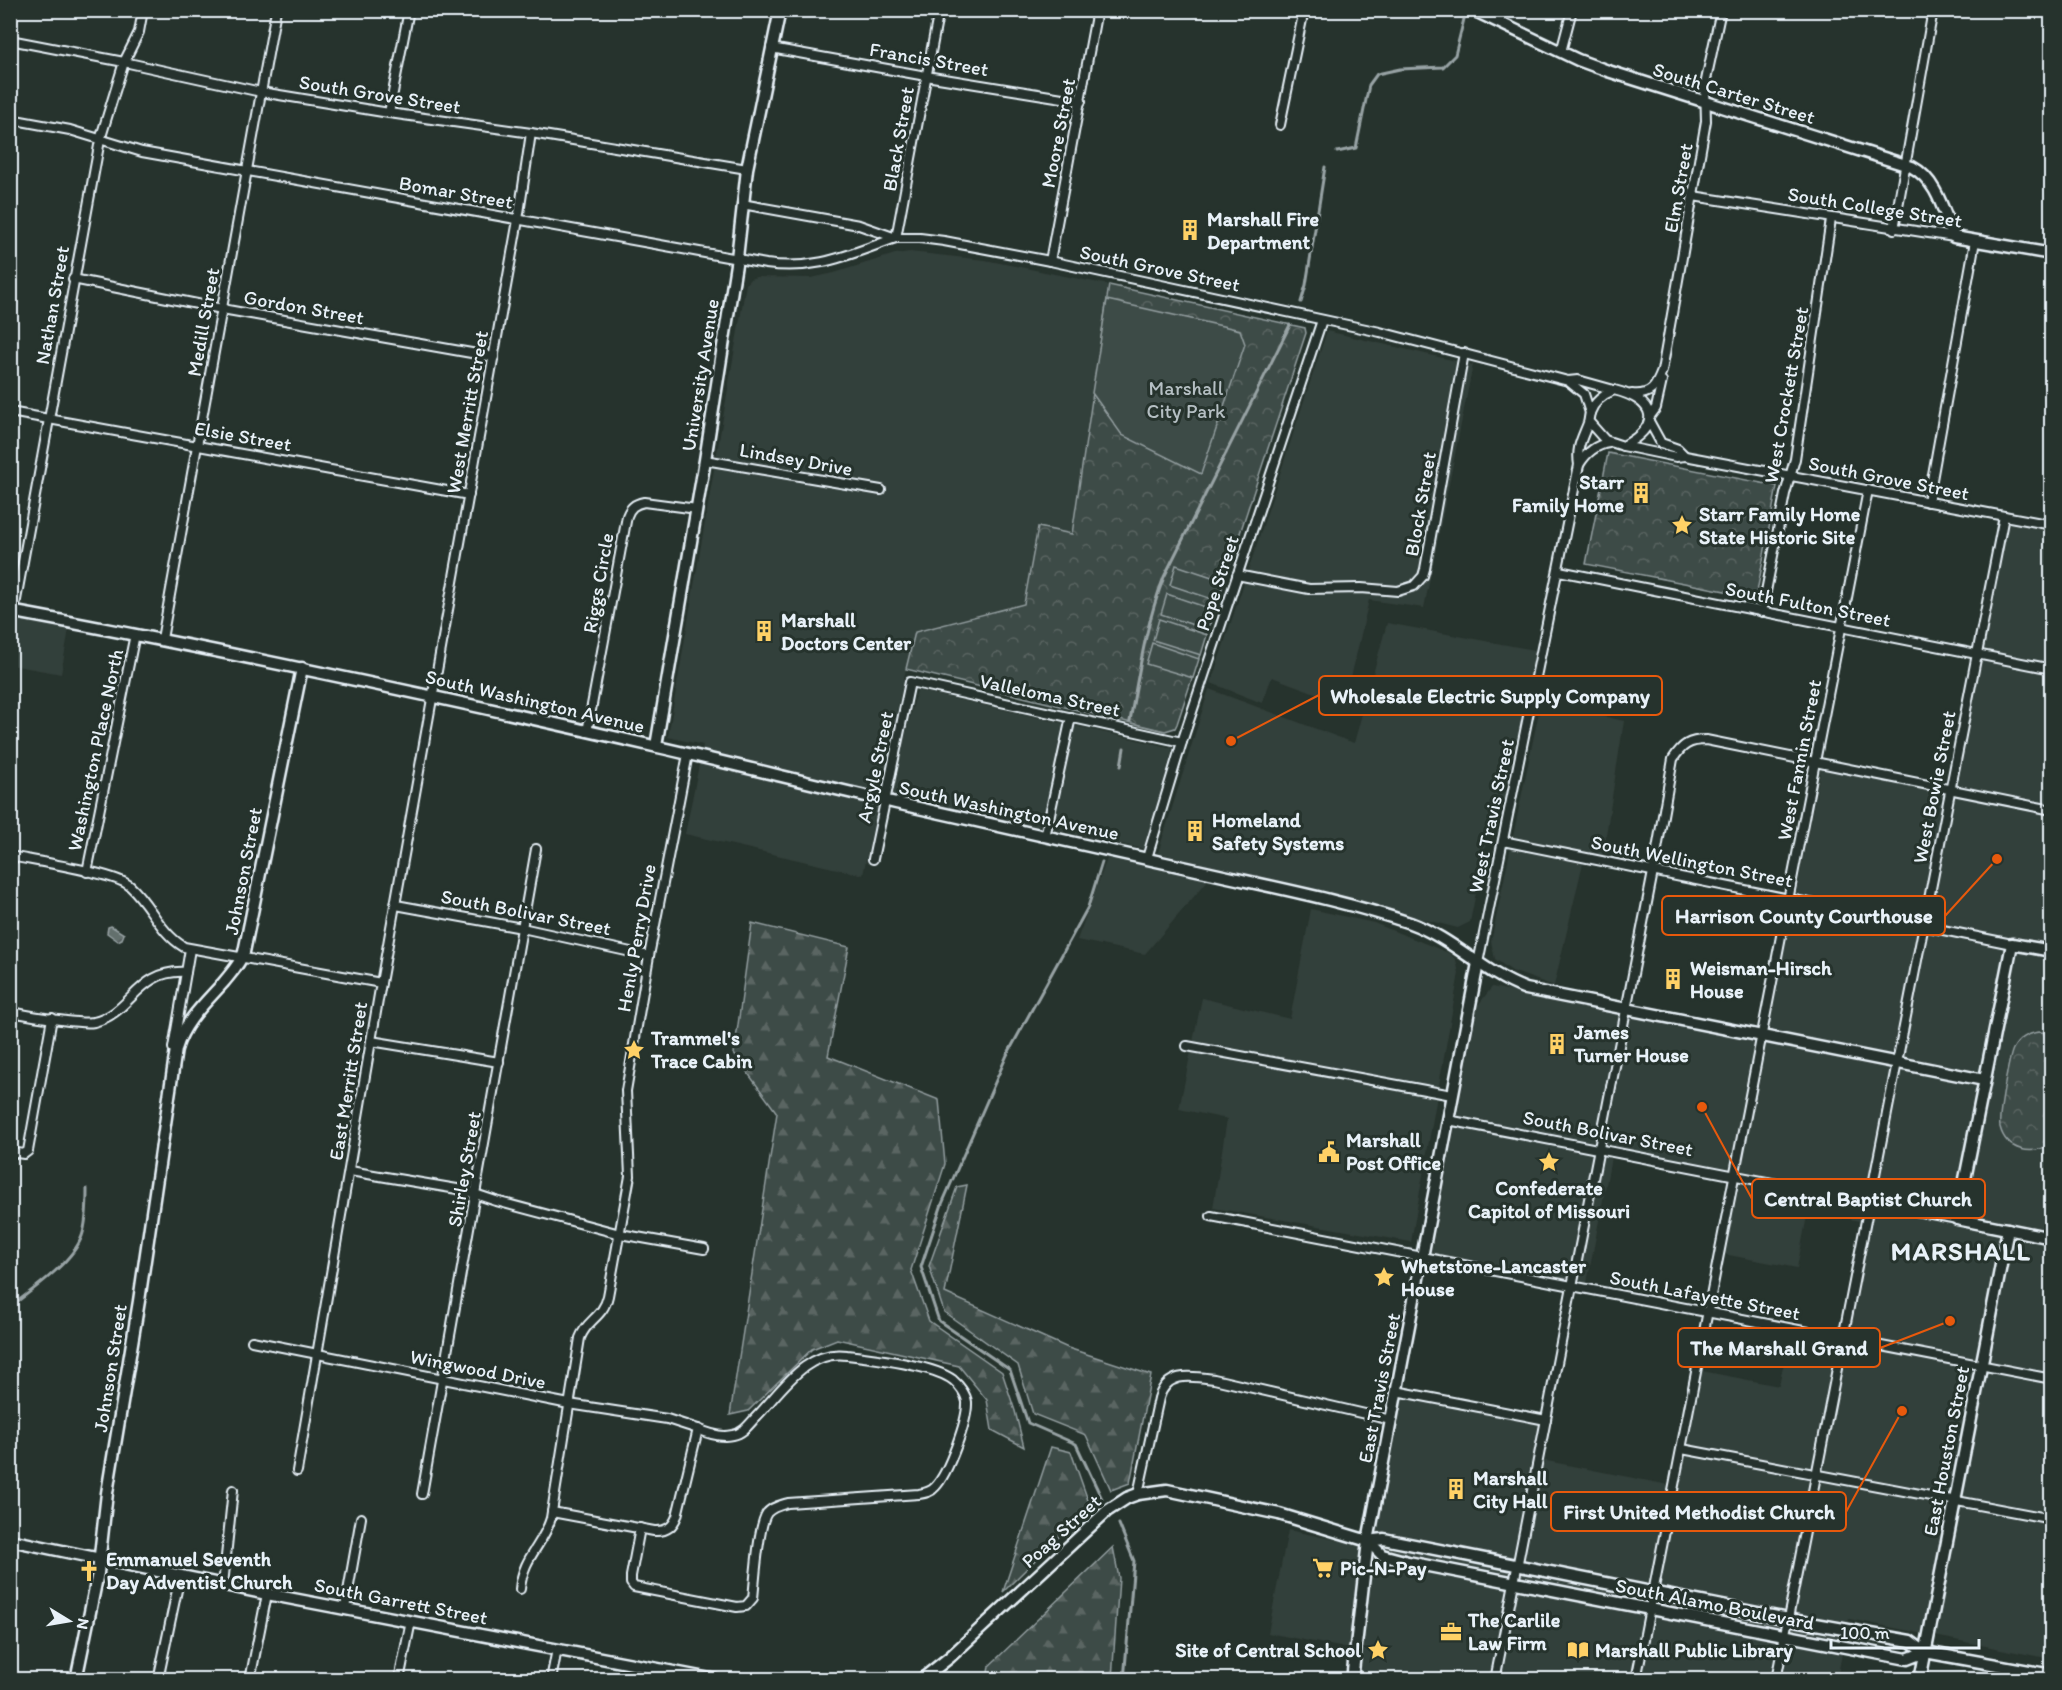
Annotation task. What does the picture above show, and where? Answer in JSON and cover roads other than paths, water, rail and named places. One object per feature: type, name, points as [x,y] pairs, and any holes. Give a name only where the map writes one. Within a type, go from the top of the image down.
[{"type":"street","name":"Nathan Street","points":[[12,611],[100,140],[124,62],[139,32],[143,10]]},
{"type":"street","name":"Medill Street","points":[[162,639],[276,10]]},
{"type":"street","points":[[389,113],[409,10]]},
{"type":"street","name":"University Avenue","points":[[656,746],[737,258],[747,169],[780,10]]},
{"type":"street","name":"Black Street","points":[[896,238],[939,10]]},
{"type":"street","name":"Moore Street","points":[[1050,261],[1097,10]]},
{"type":"street","points":[[1280,125],[1304,10]]},
{"type":"street","name":"South Carter Street","points":[[1473,10],[1608,72],[1918,170],[1931,185],[1954,237]]},
{"type":"street","points":[[1561,52],[1572,10]]},
{"type":"street","name":"Elm Street","points":[[1631,394],[1651,392],[1662,371],[1706,121],[1705,85],[1721,10]]},
{"type":"street","points":[[1894,229],[1934,10]]},
{"type":"street","name":"South Grove Street","points":[[10,40],[261,92],[747,169]]},
{"type":"street","name":"Francis Street","points":[[771,48],[1081,101]]},
{"type":"street","name":"Bomar Street","points":[[10,119],[70,130],[142,152],[779,266],[805,266],[837,260],[896,238]]},
{"type":"street","name":"West Merritt Street","points":[[433,696],[518,220],[531,133]]},
{"type":"street","name":"South College Street","points":[[1693,196],[1954,237],[2052,255]]},
{"type":"street","name":"South Grove Street","points":[[742,204],[859,225],[896,238],[944,241],[1050,261],[1396,335],[1568,381],[1578,380],[1614,390]]},
{"type":"street","name":"West Crockett Street","points":[[1762,612],[1785,494],[1795,459],[1831,219]]},
{"type":"street","points":[[1928,502],[1975,241]]},
{"type":"street","name":"Gordon Street","points":[[74,279],[222,309],[494,357]]},
{"type":"street","name":"Pope Street","points":[[1147,858],[1182,742],[1322,320]]},
{"type":"street","name":"Block Street","points":[[1237,575],[1320,590],[1361,588],[1398,591],[1408,589],[1418,582],[1425,569],[1464,353]]},
{"type":"street","name":"Elm Street","points":[[1650,420],[1656,408],[1663,380],[1662,371]]},
{"type":"street","points":[[1568,381],[1584,394],[1589,418],[1598,434],[1609,443]]},
{"type":"street","points":[[1579,465],[1590,450],[1600,445],[1609,443],[1623,446],[1639,436],[1650,420],[1642,403],[1631,394],[1614,390],[1600,398],[1589,418]]},
{"type":"street","name":"Elsie Street","points":[[10,412],[469,495]]},
{"type":"street","name":"West Travis Street","points":[[1478,963],[1559,572],[1579,465],[1577,455],[1581,434],[1589,418]]},
{"type":"street","name":"South Grove Street","points":[[1650,420],[1661,442],[1677,449],[1685,456]]},
{"type":"street","name":"South Grove Street","points":[[1623,446],[2052,525]]},
{"type":"street","name":"Lindsey Drive","points":[[705,460],[881,490]]},
{"type":"street","name":"West Fannin Street","points":[[1636,1680],[1868,490]]},
{"type":"street","name":"Riggs Circle","points":[[587,732],[630,509],[644,502],[697,509]]},
{"type":"street","name":"West Bowie Street","points":[[1776,1680],[2004,516]]},
{"type":"street","name":"South Fulton Street","points":[[1559,572],[2052,669]]},
{"type":"street","name":"South Washington Avenue","points":[[12,611],[162,639],[433,696],[1045,837],[1147,858],[1388,916],[1436,934],[1457,946],[1478,963],[1526,989],[1984,1080]]},
{"type":"street","name":"Washington Place North","points":[[87,872],[135,634]]},
{"type":"street","name":"Johnson Street","points":[[76,1680],[99,1560],[107,1493],[143,1279],[178,1042],[189,1023],[242,958],[302,668]]},
{"type":"street","name":"Valleloma Street","points":[[910,682],[1182,742]]},
{"type":"street","name":"Argyle Street","points":[[873,859],[910,682]]},
{"type":"street","name":"East Merritt Street","points":[[297,1471],[433,696]]},
{"type":"street","points":[[1045,837],[1071,717]]},
{"type":"street","points":[[1495,1680],[1653,872],[1669,773],[1680,747],[1693,740],[1706,740],[2052,810]]},
{"type":"street","name":"Henly Perry Drive","points":[[520,1589],[522,1572],[547,1528],[552,1512],[580,1338],[606,1304],[630,1167],[626,1091],[649,956],[688,754]]},
{"type":"street","name":"South Wellington Street","points":[[1503,842],[2052,951]]},
{"type":"street","name":"Shirley Street","points":[[422,1494],[537,849]]},
{"type":"street","points":[[10,856],[115,877],[129,884],[164,930],[175,941],[190,949],[381,983]]},
{"type":"street","name":"South Bolivar Street","points":[[396,905],[522,928],[649,956]]},
{"type":"street","points":[[1957,1219],[2012,944]]},
{"type":"street","name":"Johnson Street","points":[[174,1062],[174,1037],[190,949]]},
{"type":"street","name":"East Travis Street","points":[[1352,1680],[1368,1541],[1478,963]]},
{"type":"street","points":[[10,1012],[89,1023],[102,1019],[116,1010],[153,978],[173,972],[186,972]]},
{"type":"street","points":[[10,1152],[27,1153],[52,1018]]},
{"type":"street","points":[[371,1041],[499,1062]]},
{"type":"street","points":[[1187,1046],[1452,1095]]},
{"type":"street","name":"South Bolivar Street","points":[[1448,1120],[2052,1238]]},
{"type":"street","points":[[350,1171],[463,1190],[620,1234],[704,1248]]},
{"type":"street","name":"South Lafayette Street","points":[[1211,1216],[2052,1379]]},
{"type":"street","name":"East Houston Street","points":[[1920,1680],[2008,1230]]},
{"type":"street","name":"Wingwood Drive","points":[[252,1341],[569,1404],[667,1419],[712,1435],[723,1436],[740,1433],[804,1367],[822,1356],[833,1354],[932,1369],[953,1380],[961,1389],[967,1402],[965,1419],[947,1470],[935,1487],[928,1492],[788,1503],[781,1504],[768,1512],[762,1524],[753,1598],[746,1606],[737,1607],[634,1587],[632,1576],[640,1528]]},
{"type":"street","points":[[1138,1494],[1161,1390],[1170,1380],[1184,1377],[1214,1379],[1391,1420]]},
{"type":"street","points":[[1396,1391],[1546,1420]]},
{"type":"street","points":[[552,1512],[663,1531],[675,1521],[698,1429]]},
{"type":"street","points":[[1682,1449],[2052,1519]]},
{"type":"street","points":[[223,1585],[234,1490]]},
{"type":"street","name":"South Alamo Boulevard","points":[[1138,1494],[1167,1490],[1184,1493],[1279,1514],[1368,1541],[1384,1539],[1911,1641],[1925,1652]]},
{"type":"street","name":"Poag Street","points":[[921,1680],[955,1652],[1107,1511],[1138,1494]]},
{"type":"street","points":[[345,1608],[361,1518]]},
{"type":"street","name":"South Garrett Street","points":[[10,1540],[223,1585],[557,1649],[684,1677],[716,1680]]},
{"type":"street","name":"South Alamo Boulevard","points":[[1368,1541],[1382,1555],[1408,1562],[1907,1659],[1925,1652]]},
{"type":"street","points":[[158,1680],[180,1576]]},
{"type":"street","points":[[250,1680],[267,1593]]},
{"type":"street","points":[[399,1680],[411,1621]]},
{"type":"street","points":[[551,1680],[557,1649]]},
{"type":"street","points":[[1925,1652],[2052,1675]]},
{"type":"water","points":[[111,926],[124,934],[122,939],[118,941],[107,933],[108,927]]},
{"type":"waterway","points":[[1337,152],[1356,148],[1369,85],[1377,74],[1400,69],[1443,67],[1455,55],[1464,19]]},
{"type":"waterway","points":[[1301,302],[1306,285],[1325,167]]},
{"type":"waterway","points":[[1130,721],[1148,630],[1164,577],[1290,325]]},
{"type":"waterway","points":[[1121,766],[1124,748]]},
{"type":"waterway","points":[[1102,862],[1088,907],[1007,1055],[942,1204],[921,1267],[939,1321],[1010,1370],[1028,1423],[1076,1444],[1102,1499]]},
{"type":"waterway","points":[[10,1307],[51,1275],[77,1246],[85,1225],[87,1189]]},
{"type":"waterway","points":[[1119,1524],[1134,1561],[1124,1680]]},
{"type":"place","name":"Marshall Fire Department","points":[[1190,230]]},
{"type":"place","name":"Starr Family Home","points":[[1641,493]]},
{"type":"place","name":"Starr Family Home State Historic Site","points":[[1682,525]]},
{"type":"place","name":"Marshall Doctors Center","points":[[764,631]]},
{"type":"place","name":"Wholesale Electric Supply Company","points":[[1231,741]]},
{"type":"place","name":"Homeland Safety Systems","points":[[1195,831]]},
{"type":"place","name":"Harrison County Courthouse","points":[[1997,859]]},
{"type":"place","name":"Weisman-Hirsch House","points":[[1673,979]]},
{"type":"place","name":"James Turner House","points":[[1557,1044]]},
{"type":"place","name":"Trammel's Trace Cabin","points":[[634,1050]]},
{"type":"place","name":"Central Baptist Church","points":[[1702,1107]]},
{"type":"place","name":"Marshall Post Office","points":[[1329,1152]]},
{"type":"place","name":"Confederate Capitol of Missouri","points":[[1549,1162]]},
{"type":"place","name":"Whetstone-Lancaster House","points":[[1384,1277]]},
{"type":"place","name":"The Marshall Grand","points":[[1950,1321]]},
{"type":"place","name":"First United Methodist Church","points":[[1902,1411]]},
{"type":"place","name":"Marshall City Hall","points":[[1456,1489]]},
{"type":"place","name":"Pic-N-Pay","points":[[1323,1568]]},
{"type":"place","name":"Emmanuel Seventh Day Adventist Church","points":[[89,1571]]},
{"type":"place","name":"The Carlile Law Firm","points":[[1451,1632]]},
{"type":"place","name":"Site of Central School","points":[[1378,1650]]},
{"type":"place","name":"Marshall Public Library","points":[[1578,1650]]},
{"type":"district","name":"MARSHALL","points":[[1961,1251]]},
{"type":"park label","name":"Marshall City Park","points":[[1186,400]]}]
